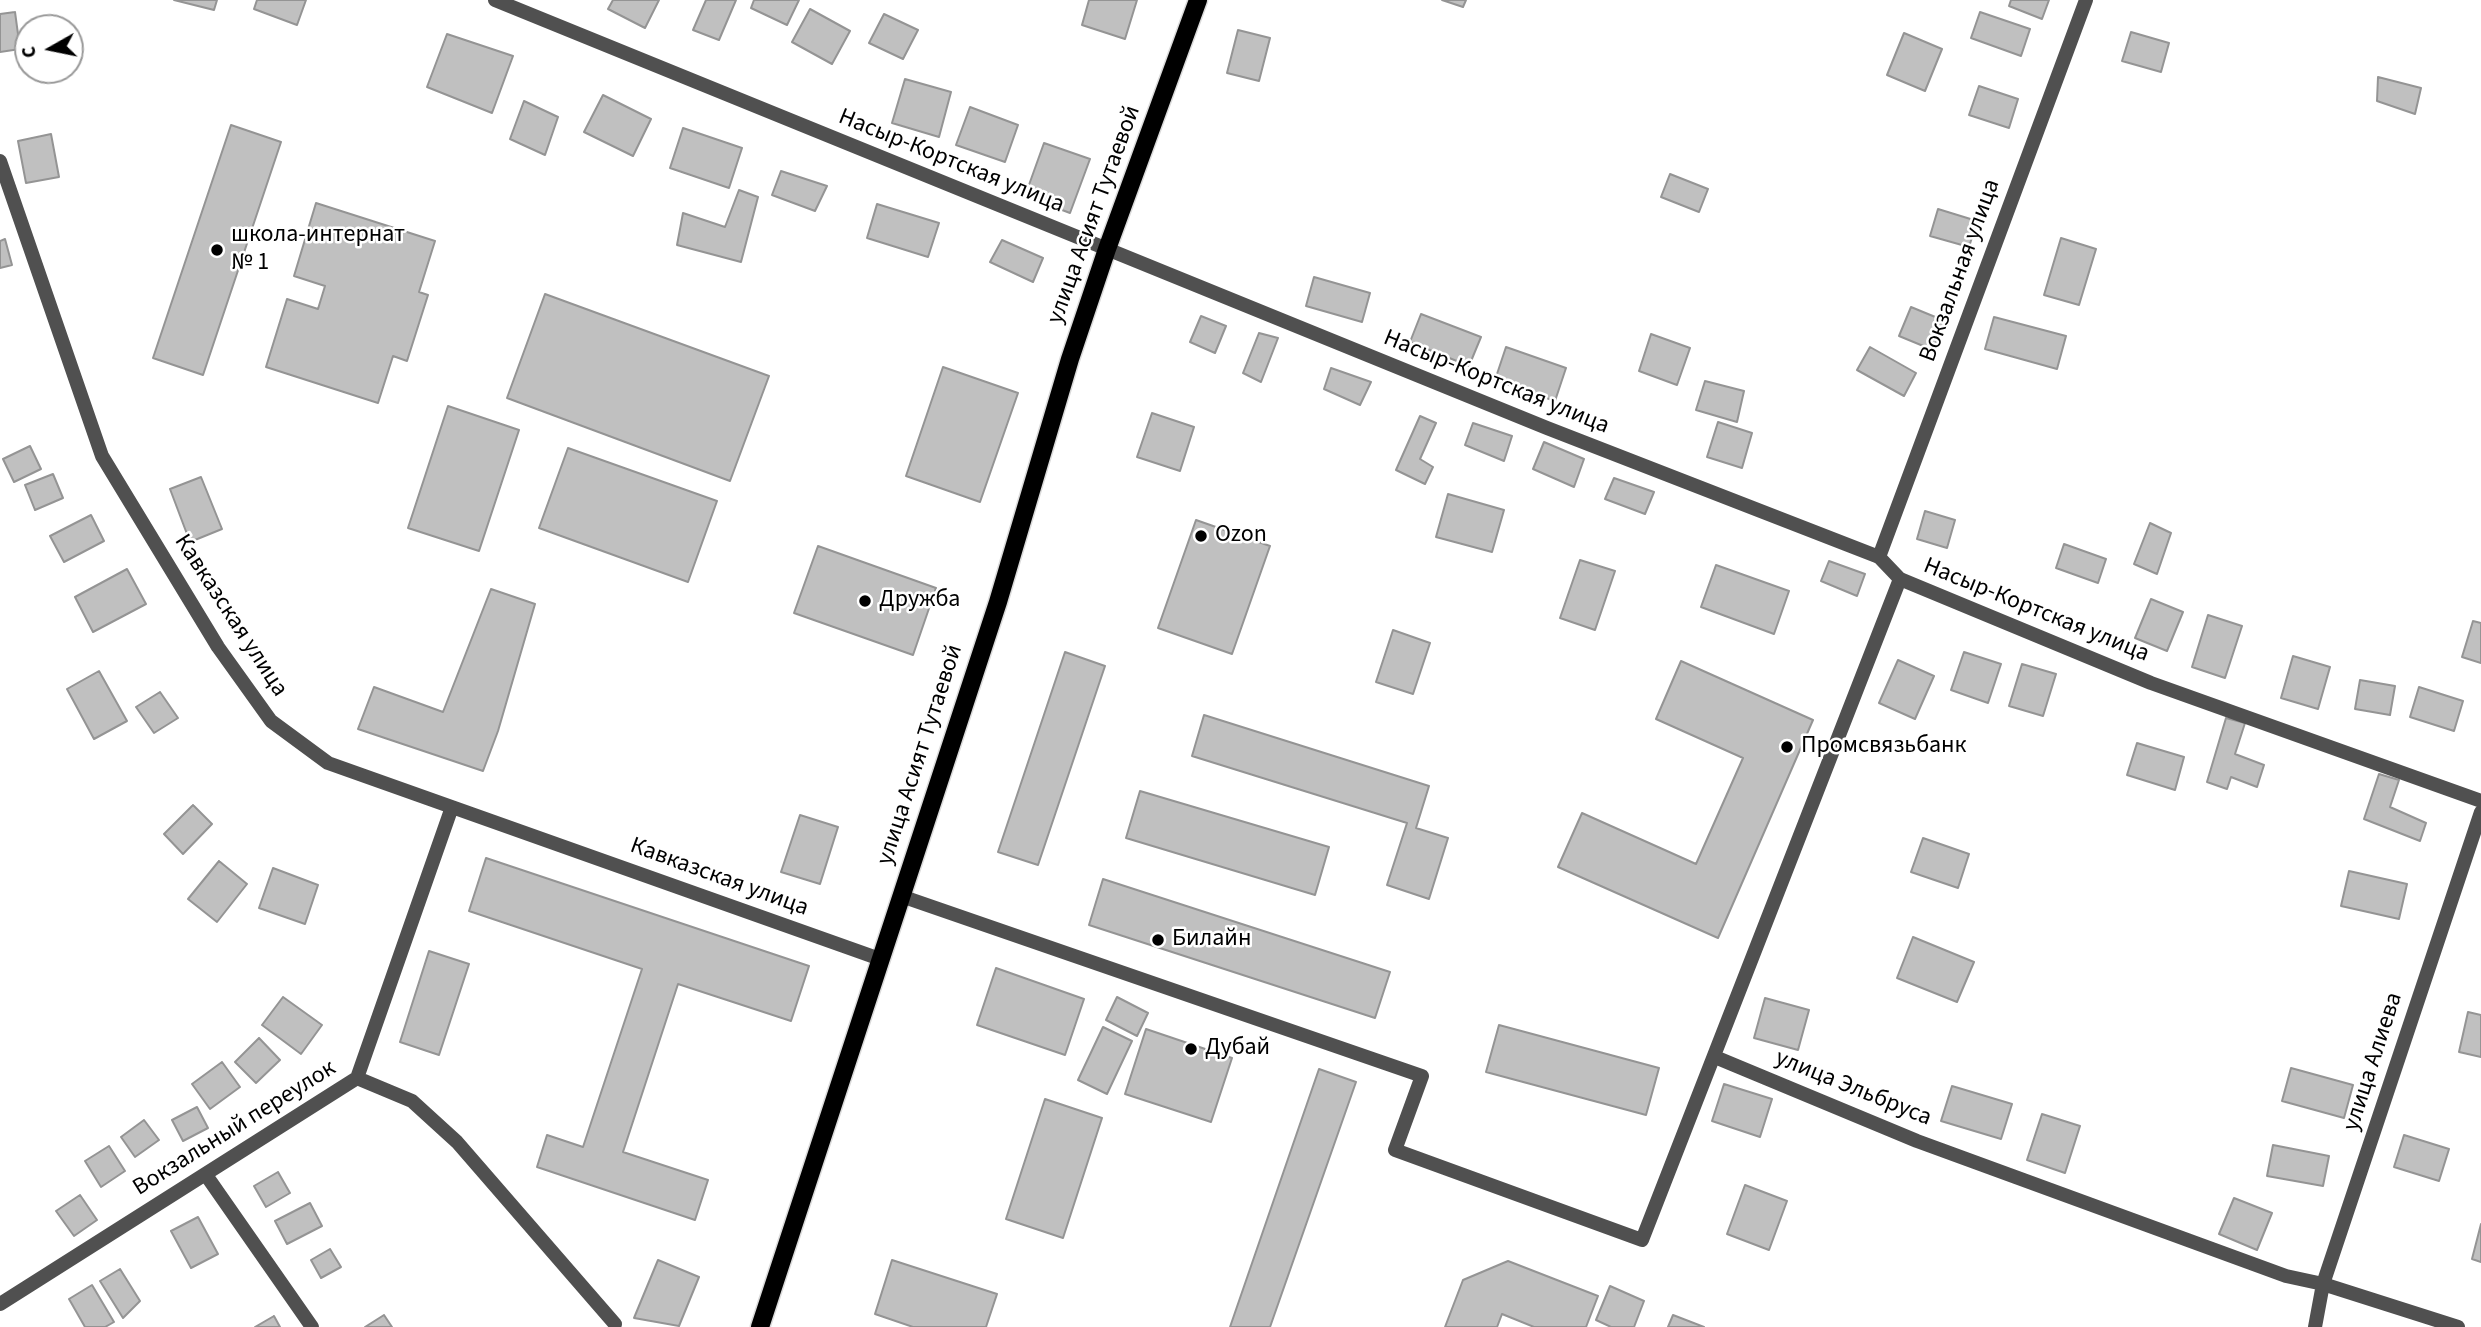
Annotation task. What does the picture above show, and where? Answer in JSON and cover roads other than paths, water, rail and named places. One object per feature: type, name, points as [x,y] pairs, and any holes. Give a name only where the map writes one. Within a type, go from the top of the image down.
[{"type":"main road","name":"улица Асият Тутаевой","points":[[760,1327],[998,602],[1070,359],[1198,0]]},
{"type":"street","name":"Вокзальная улица","points":[[1879,558],[2086,0]]},
{"type":"street","name":"Насыр-Кортская улица","points":[[504,2],[1547,428],[1879,558],[1900,579],[2151,683],[2481,801]]},
{"type":"street","name":"Кавказская улица","points":[[0,161],[103,456],[218,646],[271,721],[328,763],[880,959]]},
{"type":"street","points":[[901,896],[1422,1076],[1395,1150],[1642,1240],[1900,579]]},
{"type":"street","name":"Вокзальный переулок","points":[[0,1304],[358,1078],[452,807]]},
{"type":"street","name":"улица Алиева","points":[[2315,1327],[2323,1283],[2481,812]]},
{"type":"street","name":"улица Эльбруса","points":[[1715,1057],[1917,1141],[2286,1276],[2323,1283],[2458,1327]]},
{"type":"street","points":[[358,1078],[412,1101],[457,1142],[615,1324]]},
{"type":"street","points":[[206,1175],[312,1327]]},
{"type":"place","name":"школа-интернат № 1","points":[[217,250]]},
{"type":"place","name":"Ozon","points":[[1201,536]]},
{"type":"place","name":"Дружба","points":[[865,601]]},
{"type":"place","name":"Промсвязьбанк","points":[[1787,747]]},
{"type":"place","name":"Билайн","points":[[1158,940]]},
{"type":"place","name":"Дубай","points":[[1191,1049]]}]
